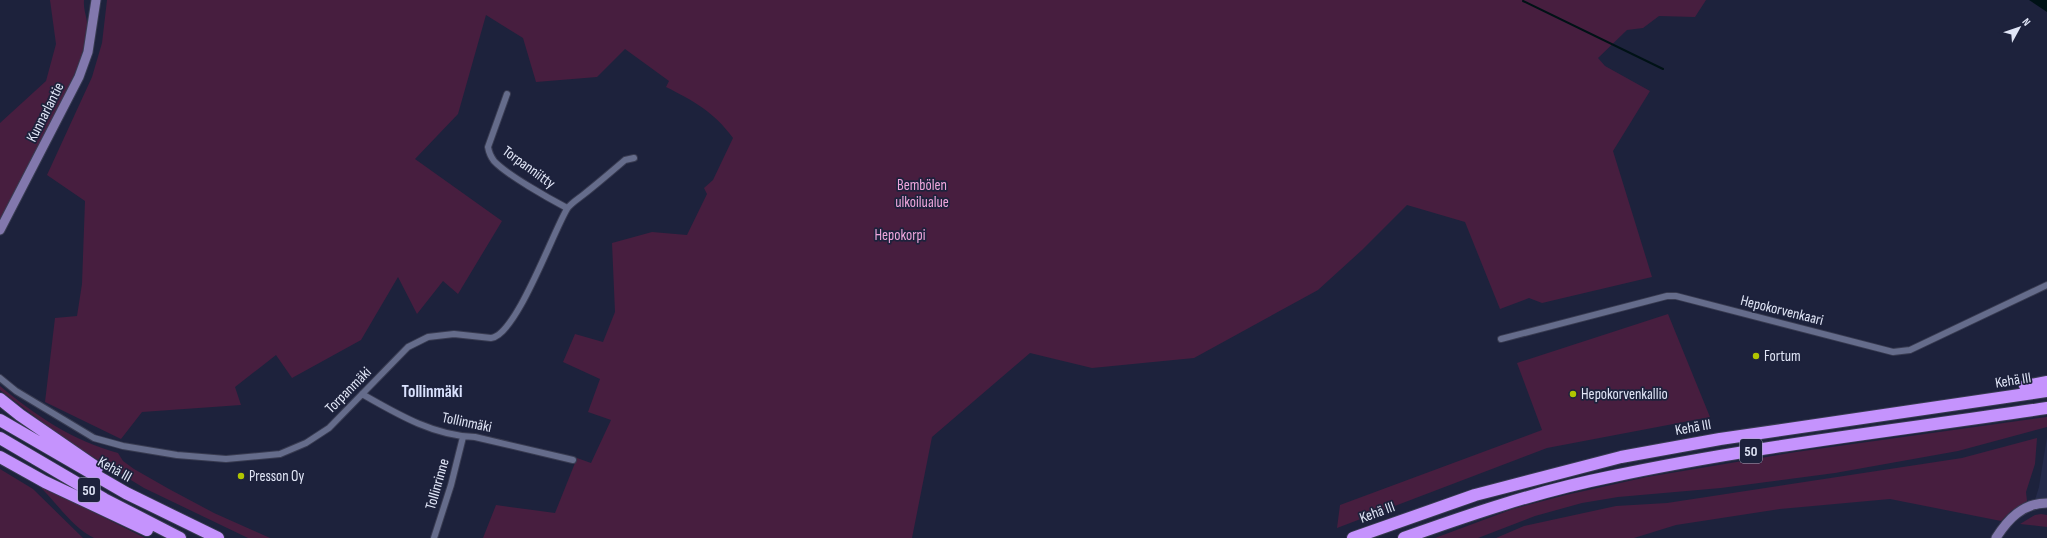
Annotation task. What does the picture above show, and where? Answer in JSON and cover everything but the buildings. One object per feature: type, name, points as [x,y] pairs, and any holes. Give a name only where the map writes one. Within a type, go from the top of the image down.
[{"type":"highway","points":[[1951,405],[1993,392],[2047,382]]},
{"type":"highway","name":"Kehä III","points":[[1353,538],[1475,495],[1621,457],[1720,439],[2047,391]]},
{"type":"highway","points":[[0,398],[80,458],[132,490],[161,511]]},
{"type":"highway","name":"50","points":[[1404,538],[1520,500],[1622,474],[1702,459],[2047,408]]},
{"type":"highway","name":"Kehä III","points":[[0,420],[75,465],[161,511],[218,538]]},
{"type":"highway","name":"Kehä III","points":[[0,438],[104,499],[180,538]]},
{"type":"highway","points":[[0,457],[45,482],[164,538]]},
{"type":"main road","name":"Kunnarlantie","points":[[0,230],[79,77],[88,52],[96,0]]},
{"type":"main road","points":[[1996,538],[2013,516],[2021,510],[2030,506],[2047,503]]},
{"type":"street","name":"Torpanniitty","points":[[507,94],[488,147],[489,154],[495,162],[567,208]]},
{"type":"street","name":"Torpanmäki","points":[[0,378],[22,395],[94,438],[123,446],[216,460],[280,454],[306,443],[329,428],[408,348],[428,337],[454,334],[496,338],[504,331],[517,313],[567,208],[625,160],[634,158]]},
{"type":"street","name":"Hepokorvenkaari","points":[[1501,339],[1667,296],[1676,296],[1892,352],[1904,351],[1910,350],[2047,285]]},
{"type":"street","name":"Tollinmäki","points":[[362,394],[412,422],[463,437],[483,439],[573,460]]},
{"type":"street","name":"Tollinrinne","points":[[434,538],[452,485],[463,437]]},
{"type":"shaded area","points":[[2029,0],[2047,0],[2047,12]]},
{"type":"shaded area","points":[[2047,437],[2047,498],[2035,500],[2039,487]]},
{"type":"green space","points":[[50,0],[84,0],[87,20],[85,45],[77,69],[66,92],[0,222],[0,123],[46,81],[56,44]]},
{"type":"green space","name":"Hepokorpi","points":[[107,0],[1706,0],[1695,17],[1659,16],[1643,28],[1627,30],[1598,58],[1605,66],[1650,91],[1613,151],[1652,277],[1542,303],[1529,298],[1500,309],[1465,222],[1407,205],[1362,250],[1318,290],[1194,358],[1092,368],[1030,353],[932,437],[912,538],[483,538],[496,505],[555,513],[577,458],[591,463],[611,420],[588,412],[600,379],[563,362],[575,334],[603,342],[615,312],[612,243],[652,232],[687,235],[707,194],[704,188],[713,180],[733,138],[711,114],[686,97],[666,87],[669,81],[625,49],[597,77],[536,82],[523,38],[486,15],[458,114],[415,159],[502,221],[458,294],[443,281],[417,314],[398,277],[361,340],[292,378],[276,355],[235,387],[241,405],[142,412],[121,439],[45,402],[55,318],[77,316],[82,284],[85,201],[47,175],[92,77],[102,43]]},
{"type":"green space","points":[[1668,314],[1710,417],[1547,448],[1337,528],[1340,505],[1542,430],[1517,363]]},
{"type":"green space","points":[[0,386],[55,426],[86,442],[118,453],[123,461],[134,469],[169,489],[214,513],[270,538],[248,538],[144,488],[67,441],[0,390]]},
{"type":"green space","points":[[2047,417],[2047,427],[1958,451],[1835,473],[1721,488],[1618,497],[1582,503],[1535,516],[1478,538],[1435,538],[1513,509],[1566,495],[1647,477],[1796,452]]},
{"type":"green space","points":[[2037,438],[2035,464],[2026,492],[2027,501],[2011,511],[2001,521],[1890,499],[1780,509],[1676,525],[1634,538],[1496,538],[1524,526],[1616,506],[1667,503],[1962,458]]},
{"type":"green space","points":[[0,469],[33,489],[83,538],[0,538]]},
{"type":"green space","points":[[37,484],[145,538],[94,538],[71,521]]},
{"type":"green space","points":[[2035,515],[2047,515],[2047,527],[2020,524]]},
{"type":"waterway","points":[[1523,1],[1663,69]]},
{"type":"place","name":"Fortum","points":[[1756,356]]},
{"type":"place","name":"Hepokorvenkallio","points":[[1573,394]]},
{"type":"place","name":"Presson Oy","points":[[241,476]]},
{"type":"district","name":"Tollinmäki","points":[[432,391]]},
{"type":"park label","name":"Bembölen ulkoilualue","points":[[922,194]]}]
